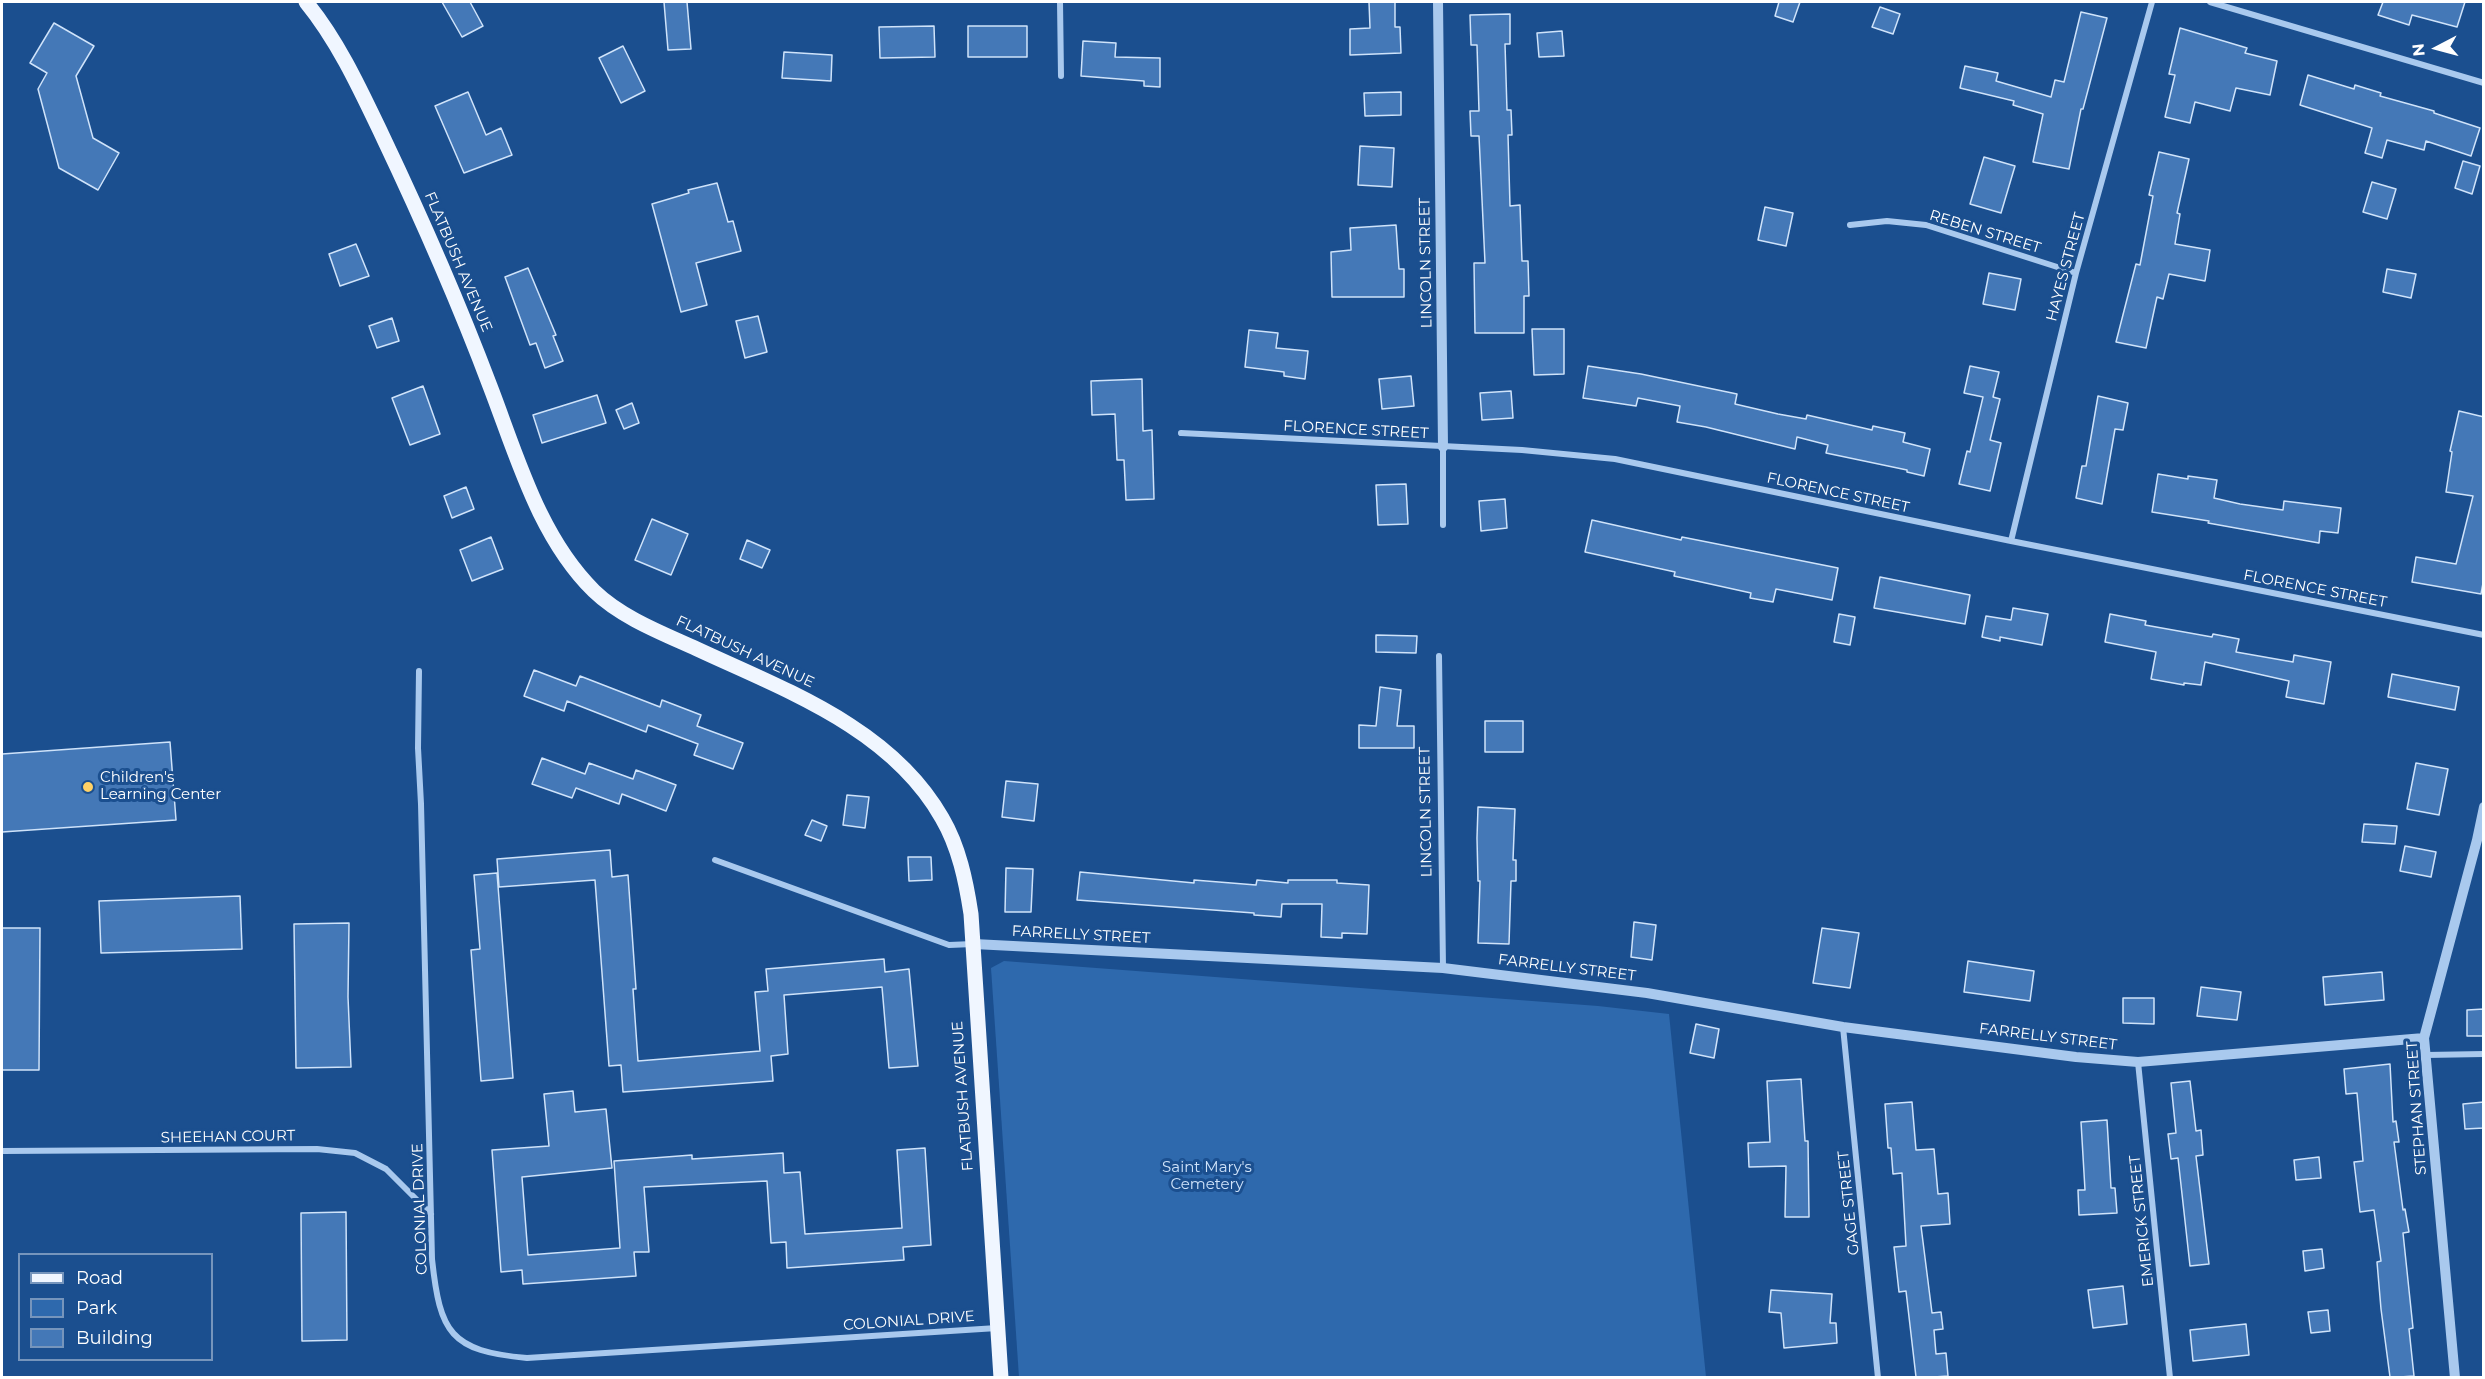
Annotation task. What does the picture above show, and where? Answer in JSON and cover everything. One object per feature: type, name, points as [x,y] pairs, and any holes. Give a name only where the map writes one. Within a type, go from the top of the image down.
[{"type":"main road","name":"FLATBUSH AVENUE","points":[[308,2],[345,61],[394,160],[471,335],[527,483],[558,546],[595,592],[619,610],[645,625],[812,704],[869,739],[924,791],[943,818],[966,882],[974,944],[975,1005],[1001,1377]]},
{"type":"street","points":[[1060,2],[1061,76]]},
{"type":"street","name":"LINCOLN STREET","points":[[1438,2],[1443,525]]},
{"type":"street","name":"HAYES STREET","points":[[2011,541],[2076,273],[2152,2]]},
{"type":"street","points":[[2210,2],[2484,83]]},
{"type":"street","name":"REBEN STREET","points":[[1850,225],[1887,221],[1926,225],[2076,273]]},
{"type":"street","name":"FLORENCE STREET","points":[[1181,433],[1522,450],[1615,459],[2484,635]]},
{"type":"street","name":"LINCOLN STREET","points":[[1439,656],[1443,968]]},
{"type":"street","name":"COLONIAL DRIVE","points":[[419,671],[418,748],[422,804],[432,1259],[436,1294],[447,1327],[466,1345],[493,1355],[526,1358],[998,1328]]},
{"type":"street","name":"STEPHAN STREET","points":[[2455,1377],[2424,1038],[2484,807]]},
{"type":"street","name":"FARRELLY STREET","points":[[716,860],[949,945],[974,944],[1443,968],[1647,993],[1843,1027],[2076,1057],[2138,1062],[2424,1038]]},
{"type":"street","name":"GAGE STREET","points":[[1843,1027],[1878,1377]]},
{"type":"street","points":[[2426,1055],[2484,1054]]},
{"type":"street","name":"EMERICK STREET","points":[[2138,1062],[2170,1377]]},
{"type":"street","name":"SHEEHAN COURT","points":[[2,1152],[317,1149],[355,1153],[386,1169],[432,1214]]},
{"type":"green space","name":"Saint Mary's Cemetery","points":[[1004,961],[1598,1006],[1669,1014],[1706,1377],[1019,1377],[991,968]]},
{"type":"building","points":[[442,2],[470,2],[483,26],[462,37]]},
{"type":"building","points":[[664,2],[687,2],[691,49],[668,50]]},
{"type":"building","points":[[1369,2],[1395,2],[1395,27],[1400,27],[1401,53],[1350,55],[1350,29],[1370,28]]},
{"type":"building","points":[[1779,2],[1800,2],[1793,22],[1775,16]]},
{"type":"building","points":[[2383,2],[2465,2],[2457,27],[2412,15],[2409,25],[2378,15]]},
{"type":"building","points":[[1880,7],[1900,14],[1893,34],[1872,27]]},
{"type":"building","points":[[2081,12],[2107,18],[2083,109],[2081,109],[2069,169],[2033,162],[2043,114],[2013,105],[2014,101],[1960,88],[1965,66],[1998,73],[1996,81],[2051,97],[2055,80],[2064,82]]},
{"type":"building","points":[[1510,14],[1510,44],[1505,44],[1507,110],[1511,110],[1512,135],[1508,135],[1510,206],[1520,205],[1522,261],[1528,261],[1529,296],[1524,296],[1524,333],[1475,333],[1474,263],[1485,263],[1479,136],[1471,136],[1470,111],[1479,111],[1477,45],[1471,45],[1470,15]]},
{"type":"building","points":[[54,23],[94,46],[76,76],[93,138],[119,153],[98,190],[59,168],[38,89],[47,73],[30,63]]},
{"type":"building","points":[[934,26],[935,57],[880,58],[879,27]]},
{"type":"building","points":[[968,26],[1027,26],[1027,57],[968,57]]},
{"type":"building","points":[[2180,28],[2247,48],[2245,53],[2277,61],[2270,95],[2236,88],[2230,111],[2195,102],[2190,123],[2165,117],[2175,75],[2169,74]]},
{"type":"building","points":[[1562,31],[1564,56],[1539,57],[1537,33]]},
{"type":"building","points":[[1083,41],[1116,43],[1115,57],[1160,58],[1160,87],[1144,86],[1144,81],[1081,76]]},
{"type":"building","points":[[623,46],[645,91],[621,103],[599,58]]},
{"type":"building","points":[[784,52],[832,55],[831,81],[782,78]]},
{"type":"building","points":[[2308,75],[2354,89],[2355,85],[2381,93],[2380,96],[2434,111],[2434,113],[2480,128],[2471,156],[2426,141],[2424,150],[2387,140],[2382,158],[2365,153],[2372,128],[2300,105]]},
{"type":"building","points":[[468,92],[486,135],[501,128],[512,155],[464,173],[435,106]]},
{"type":"building","points":[[1401,92],[1401,115],[1365,116],[1364,93]]},
{"type":"building","points":[[1360,146],[1394,148],[1392,187],[1358,185]]},
{"type":"building","points":[[2159,152],[2189,159],[2177,213],[2180,214],[2175,244],[2210,250],[2205,281],[2169,274],[2163,299],[2157,297],[2146,348],[2116,342],[2136,264],[2140,265],[2153,196],[2149,195]]},
{"type":"building","points":[[1984,157],[2015,166],[2001,213],[1970,204]]},
{"type":"building","points":[[2463,161],[2480,166],[2472,194],[2455,188]]},
{"type":"building","points":[[2372,182],[2396,189],[2387,219],[2363,212]]},
{"type":"building","points":[[717,183],[728,222],[733,221],[741,251],[696,263],[707,305],[681,312],[652,204],[689,193],[688,190]]},
{"type":"building","points":[[1765,207],[1793,213],[1786,246],[1758,240]]},
{"type":"building","points":[[1396,225],[1399,269],[1404,269],[1404,297],[1332,297],[1331,252],[1351,250],[1350,228]]},
{"type":"building","points":[[356,244],[369,276],[340,286],[329,254]]},
{"type":"building","points":[[528,268],[556,335],[553,336],[563,361],[545,368],[536,343],[530,345],[505,277]]},
{"type":"building","points":[[2387,269],[2416,274],[2411,298],[2383,292]]},
{"type":"building","points":[[1989,273],[2021,279],[2015,310],[1983,304]]},
{"type":"building","points":[[758,316],[767,352],[745,358],[736,321]]},
{"type":"building","points":[[392,318],[399,341],[377,348],[369,326]]},
{"type":"building","points":[[1532,329],[1564,329],[1564,374],[1534,375]]},
{"type":"building","points":[[1249,330],[1278,333],[1276,348],[1308,351],[1305,379],[1284,376],[1284,372],[1245,367]]},
{"type":"building","points":[[1588,366],[1641,374],[1737,394],[1735,404],[1778,414],[1806,419],[1807,415],[1872,430],[1873,426],[1905,433],[1903,442],[1930,449],[1924,476],[1907,472],[1907,470],[1826,453],[1828,445],[1797,437],[1795,449],[1677,422],[1680,406],[1638,398],[1636,406],[1583,398]]},
{"type":"building","points":[[1970,366],[1999,372],[1993,397],[2000,399],[1990,440],[2001,443],[1990,491],[1959,484],[1967,451],[1970,452],[1983,397],[1964,393]]},
{"type":"building","points":[[1411,376],[1414,406],[1382,409],[1379,379]]},
{"type":"building","points":[[1142,379],[1143,431],[1152,430],[1154,499],[1126,500],[1124,460],[1117,460],[1115,414],[1092,415],[1091,381]]},
{"type":"building","points":[[423,386],[440,434],[410,445],[392,398]]},
{"type":"building","points":[[1511,391],[1513,418],[1482,420],[1480,393]]},
{"type":"building","points":[[597,395],[606,423],[542,443],[533,415]]},
{"type":"building","points":[[2098,396],[2128,403],[2123,430],[2115,429],[2102,504],[2076,498],[2082,466],[2086,466]]},
{"type":"building","points":[[632,403],[639,423],[624,429],[616,410]]},
{"type":"building","points":[[2459,411],[2484,417],[2484,578],[2481,594],[2412,582],[2416,557],[2456,564],[2473,496],[2446,492],[2452,452],[2450,451]]},
{"type":"building","points":[[2158,474],[2188,479],[2188,476],[2217,480],[2214,498],[2240,504],[2283,510],[2284,501],[2341,508],[2338,533],[2320,531],[2319,543],[2152,512]]},
{"type":"building","points":[[1406,484],[1408,524],[1378,525],[1376,485]]},
{"type":"building","points":[[466,487],[474,509],[452,518],[444,496]]},
{"type":"building","points":[[1505,499],[1507,528],[1481,531],[1479,501]]},
{"type":"building","points":[[652,519],[688,534],[671,575],[635,560]]},
{"type":"building","points":[[1592,520],[1681,540],[1682,537],[1838,568],[1832,600],[1776,589],[1773,602],[1750,598],[1751,593],[1674,576],[1675,572],[1585,552]]},
{"type":"building","points":[[491,537],[503,569],[472,581],[460,550]]},
{"type":"building","points":[[747,540],[770,550],[762,568],[740,559]]},
{"type":"building","points":[[1880,577],[1970,595],[1965,624],[1874,608]]},
{"type":"building","points":[[2013,608],[2048,614],[2042,645],[2000,637],[2000,641],[1982,637],[1986,616],[2011,620]]},
{"type":"building","points":[[1839,614],[1855,617],[1850,645],[1834,642]]},
{"type":"building","points":[[2110,614],[2146,621],[2145,625],[2212,637],[2213,634],[2239,639],[2236,652],[2293,662],[2294,655],[2331,662],[2324,704],[2286,697],[2289,681],[2205,662],[2201,685],[2184,683],[2184,685],[2151,679],[2156,652],[2105,642]]},
{"type":"building","points":[[1376,635],[1417,636],[1416,653],[1376,652]]},
{"type":"building","points":[[534,670],[576,686],[580,676],[660,707],[662,700],[701,715],[697,726],[743,743],[733,769],[694,755],[698,744],[648,725],[646,732],[567,701],[564,711],[524,696]]},
{"type":"building","points":[[2392,674],[2459,687],[2455,710],[2388,697]]},
{"type":"building","points":[[1380,687],[1401,690],[1397,726],[1414,726],[1414,748],[1359,748],[1359,725],[1376,726]]},
{"type":"building","points":[[1485,721],[1523,721],[1523,752],[1485,752]]},
{"type":"building","name":"Children's Learning Center","points":[[170,742],[176,820],[2,832],[2,754]]},
{"type":"building","points":[[542,758],[585,774],[589,763],[633,779],[636,770],[676,785],[666,811],[622,794],[619,804],[576,788],[572,798],[532,784]]},
{"type":"building","points":[[2416,763],[2448,769],[2439,815],[2407,809]]},
{"type":"building","points":[[1006,781],[1038,784],[1034,821],[1002,817]]},
{"type":"building","points":[[847,795],[869,797],[865,828],[843,825]]},
{"type":"building","points":[[1478,807],[1515,809],[1513,860],[1516,860],[1516,881],[1511,881],[1509,944],[1478,943],[1480,881],[1478,881]]},
{"type":"building","points":[[812,820],[827,826],[821,841],[805,835]]},
{"type":"building","points":[[2364,824],[2397,826],[2395,844],[2362,842]]},
{"type":"building","points":[[2405,846],[2436,852],[2431,877],[2400,871]]},
{"type":"building","points":[[610,850],[612,877],[628,875],[636,989],[633,989],[638,1061],[760,1051],[755,992],[768,991],[766,969],[884,959],[885,972],[909,969],[918,1066],[889,1068],[882,987],[784,995],[788,1054],[771,1056],[773,1081],[623,1092],[621,1065],[609,1066],[595,880],[499,887],[497,859]]},
{"type":"building","points":[[908,857],[931,857],[932,880],[909,881]]},
{"type":"building","points":[[1006,868],[1033,869],[1031,912],[1005,912]]},
{"type":"building","points":[[1080,872],[1194,883],[1194,880],[1256,885],[1257,880],[1288,883],[1288,880],[1337,880],[1337,883],[1369,885],[1367,934],[1342,933],[1342,938],[1321,937],[1322,904],[1282,904],[1281,917],[1077,900]]},
{"type":"building","points":[[497,873],[513,1078],[481,1081],[471,950],[480,949],[474,875]]},
{"type":"building","points":[[240,896],[242,949],[101,953],[99,901]]},
{"type":"building","points":[[1634,922],[1656,925],[1652,960],[1631,957]]},
{"type":"building","points":[[349,923],[348,997],[351,1067],[296,1068],[294,924]]},
{"type":"building","points":[[2,928],[40,928],[39,1070],[2,1070]]},
{"type":"building","points":[[1822,928],[1859,933],[1850,988],[1813,983]]},
{"type":"building","points":[[1968,961],[2034,971],[2030,1001],[1964,992]]},
{"type":"building","points":[[2382,972],[2384,1000],[2325,1005],[2323,977]]},
{"type":"building","points":[[2201,987],[2241,992],[2237,1020],[2197,1016]]},
{"type":"building","points":[[2123,998],[2154,998],[2154,1024],[2123,1023]]},
{"type":"building","points":[[2484,1009],[2484,1036],[2467,1036],[2467,1010]]},
{"type":"building","points":[[1696,1024],[1719,1029],[1714,1058],[1690,1053]]},
{"type":"building","points":[[2390,1064],[2393,1122],[2396,1121],[2399,1142],[2394,1142],[2403,1210],[2405,1209],[2409,1232],[2403,1233],[2413,1328],[2409,1329],[2414,1376],[2400,1377],[2390,1377],[2381,1309],[2377,1262],[2381,1261],[2374,1210],[2360,1212],[2354,1162],[2363,1161],[2357,1093],[2346,1094],[2344,1069]]},
{"type":"building","points":[[1801,1079],[1805,1141],[1808,1141],[1809,1217],[1785,1217],[1786,1166],[1749,1167],[1748,1143],[1770,1142],[1767,1081]]},
{"type":"building","points":[[2190,1081],[2196,1131],[2201,1130],[2203,1155],[2196,1156],[2209,1264],[2190,1266],[2178,1158],[2171,1159],[2168,1134],[2176,1133],[2171,1083]]},
{"type":"building","points":[[573,1091],[575,1112],[606,1109],[612,1168],[522,1177],[528,1255],[620,1248],[614,1161],[692,1155],[692,1159],[783,1153],[784,1173],[800,1172],[805,1234],[902,1228],[897,1150],[925,1148],[931,1245],[903,1247],[904,1260],[787,1268],[786,1242],[771,1243],[767,1181],[644,1187],[649,1252],[634,1252],[636,1276],[523,1284],[522,1270],[501,1272],[492,1150],[549,1146],[544,1094]]},
{"type":"building","points":[[1912,1102],[1916,1150],[1934,1149],[1938,1194],[1948,1193],[1950,1224],[1921,1226],[1932,1313],[1941,1312],[1943,1329],[1934,1330],[1936,1354],[1946,1353],[1948,1376],[1916,1377],[1906,1291],[1899,1292],[1894,1247],[1906,1246],[1902,1173],[1893,1174],[1891,1148],[1888,1148],[1885,1104]]},
{"type":"building","points":[[2484,1102],[2484,1128],[2465,1129],[2463,1104]]},
{"type":"building","points":[[2107,1120],[2111,1188],[2115,1188],[2117,1213],[2079,1215],[2078,1190],[2085,1190],[2081,1122]]},
{"type":"building","points":[[2319,1157],[2321,1178],[2296,1180],[2294,1160]]},
{"type":"building","points":[[346,1212],[347,1340],[302,1341],[301,1213]]},
{"type":"building","points":[[2322,1249],[2324,1268],[2305,1271],[2303,1251]]},
{"type":"building","points":[[2123,1286],[2127,1324],[2093,1328],[2088,1290]]},
{"type":"building","points":[[1771,1290],[1832,1294],[1830,1323],[1836,1323],[1837,1343],[1784,1348],[1781,1313],[1769,1312]]},
{"type":"building","points":[[2328,1310],[2330,1331],[2311,1333],[2308,1312]]},
{"type":"building","points":[[2246,1324],[2249,1355],[2193,1361],[2190,1330]]},
{"type":"place","name":"Children's Learning Center","points":[[88,787]]}]
